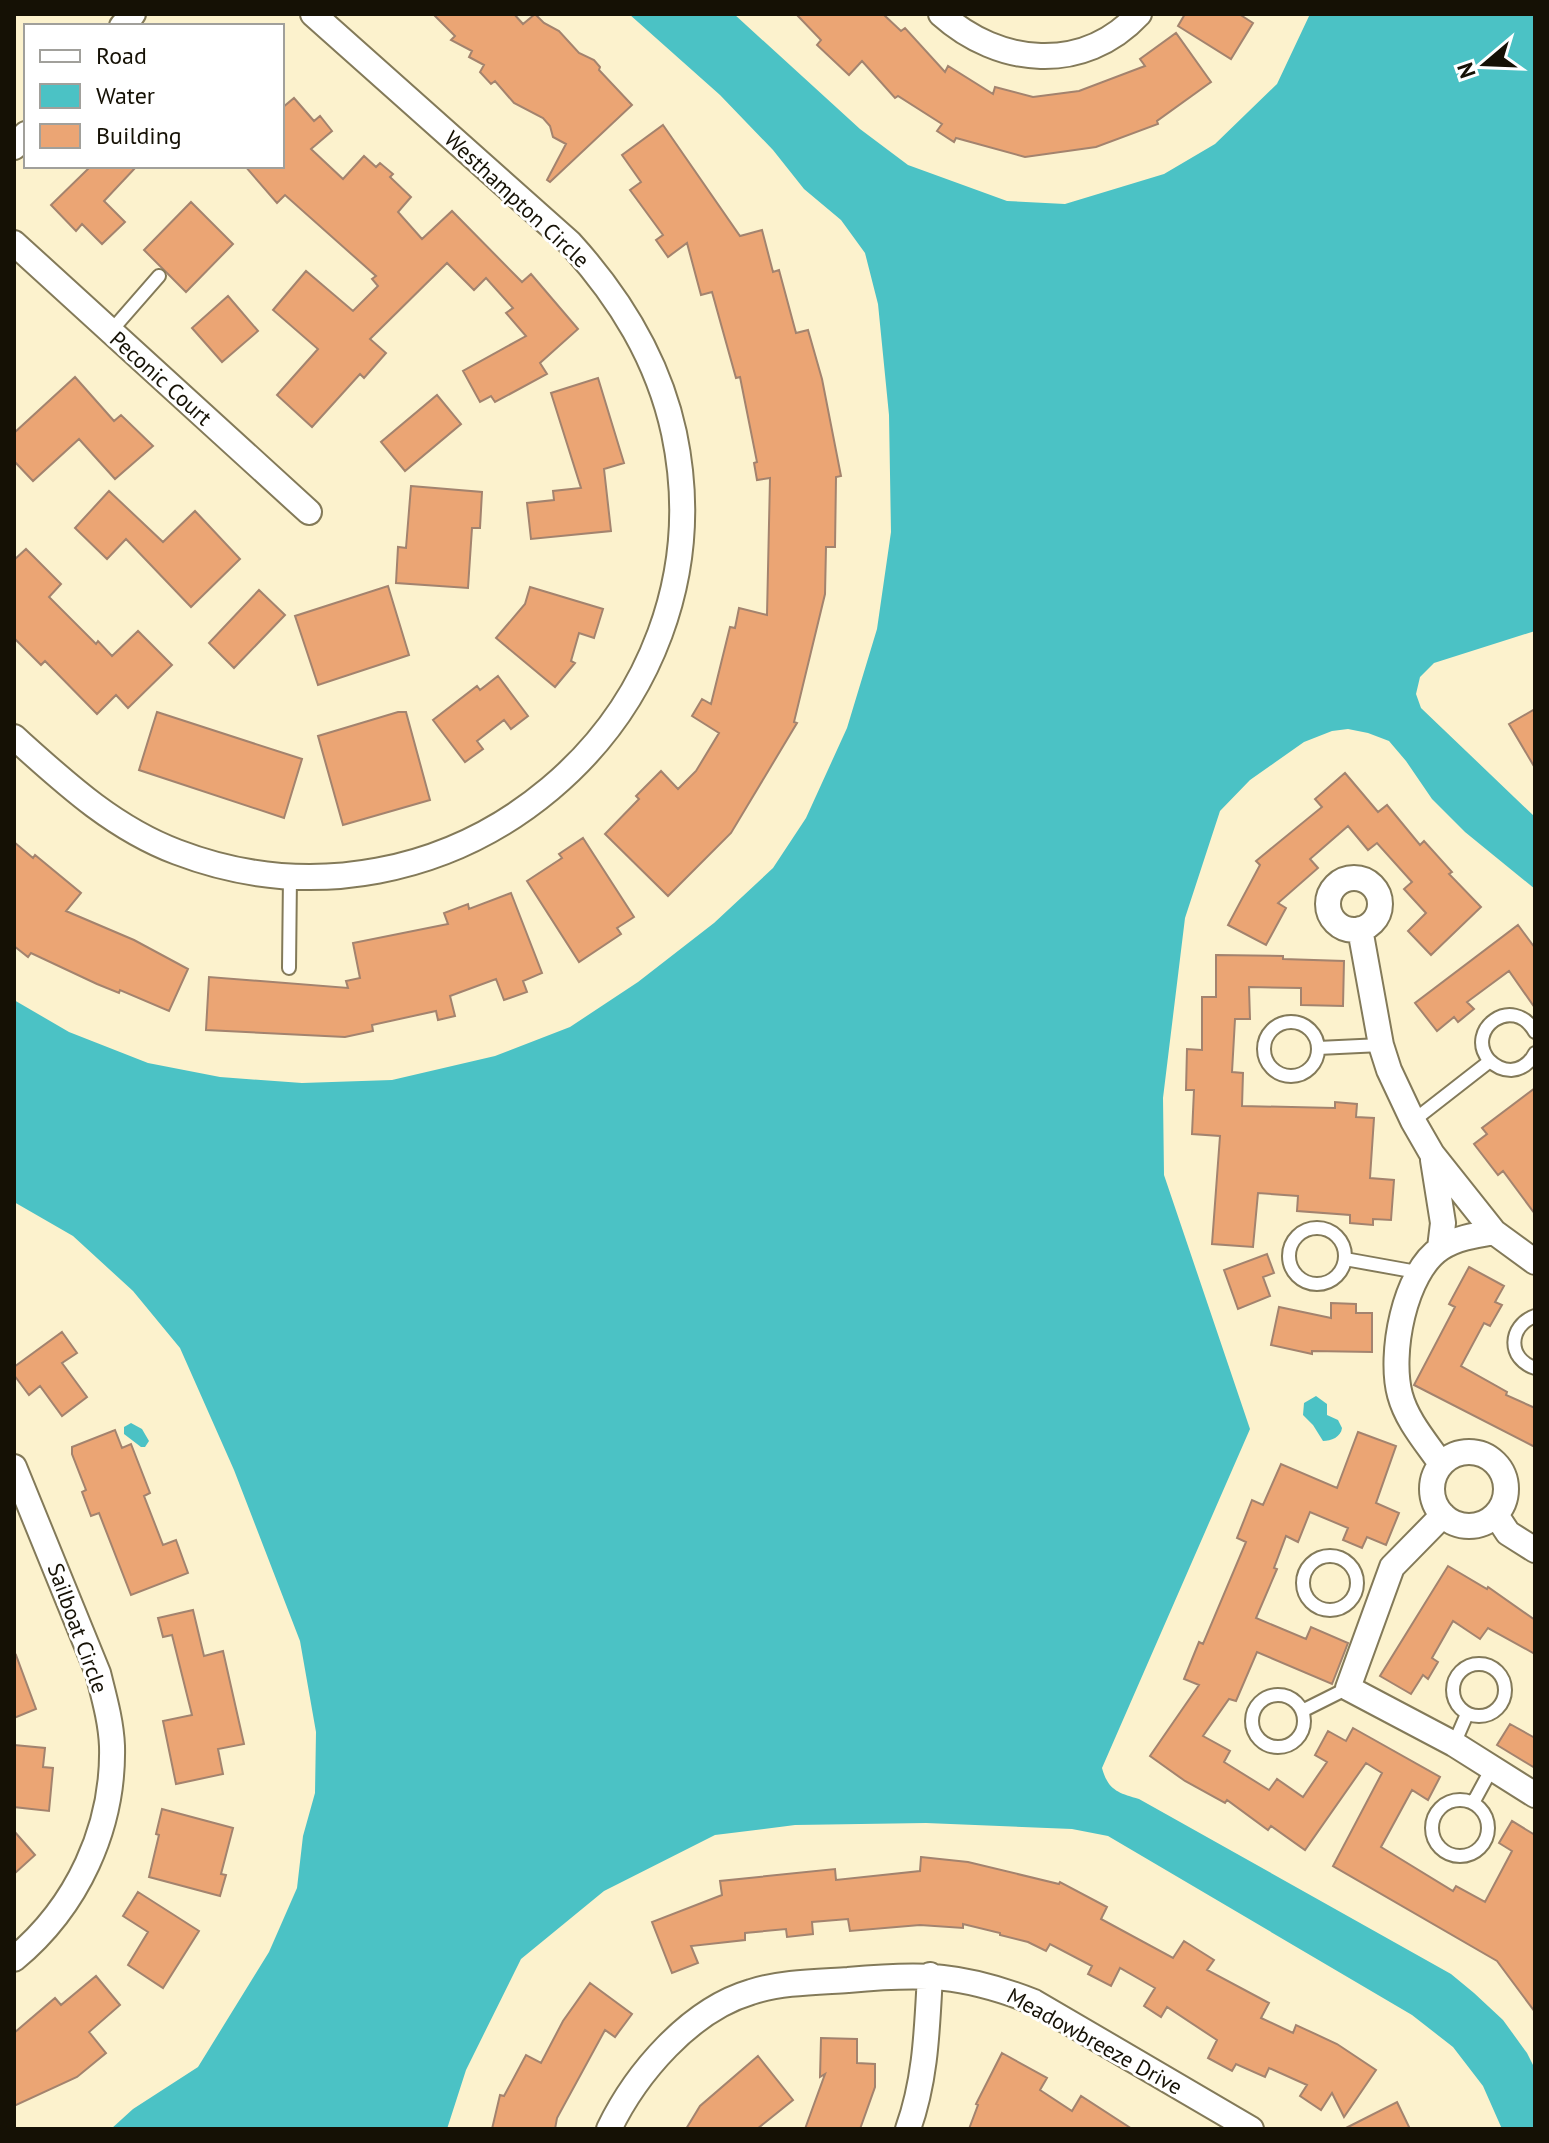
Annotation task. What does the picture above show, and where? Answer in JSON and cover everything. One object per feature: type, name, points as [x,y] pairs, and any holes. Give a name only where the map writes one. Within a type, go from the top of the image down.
[{"type":"street","name":"Westhampton Circle","points":[[14,737],[78,794],[118,823],[177,852],[225,867],[290,876],[356,875],[405,866],[436,856],[482,836],[524,811],[562,780],[607,731],[649,660],[666,614],[674,577],[681,516],[681,483],[674,433],[661,386],[648,355],[625,312],[603,280],[570,243],[313,14]]},
{"type":"street","points":[[941,14],[965,34],[995,49],[1045,56],[1094,46],[1123,29],[1139,14]]},
{"type":"street","name":"Peconic Court","points":[[14,243],[309,512]]},
{"type":"street","points":[[1360,929],[1381,1045],[1413,1121],[1432,1154],[1494,1232],[1535,1262]]},
{"type":"street","points":[[1432,1154],[1443,1223],[1440,1248]]},
{"type":"street","points":[[1441,1464],[1409,1420],[1400,1395],[1395,1343],[1417,1272],[1440,1248],[1494,1232]]},
{"type":"street","points":[[1473,1451],[1495,1461],[1506,1482],[1503,1505],[1496,1515],[1487,1522],[1464,1526],[1443,1515],[1433,1496],[1435,1473],[1441,1464],[1461,1452],[1473,1451]]},
{"type":"street","name":"Sailboat Circle","points":[[14,1467],[98,1673],[112,1746],[108,1801],[99,1837],[85,1871],[55,1918],[14,1959]]},
{"type":"street","points":[[1443,1515],[1392,1567],[1348,1688],[1454,1744],[1535,1795]]},
{"type":"street","points":[[1496,1515],[1508,1533],[1535,1550]]},
{"type":"street","points":[[908,2129],[921,2087],[930,1975]]},
{"type":"street","name":"Meadowbreeze Drive","points":[[609,2129],[636,2085],[665,2050],[688,2028],[733,1999],[750,1992],[787,1985],[930,1975],[975,1982],[1034,2002],[1251,2129]]},
{"type":"lane","points":[[111,331],[159,276]]},
{"type":"lane","points":[[289,968],[290,876]]},
{"type":"lane","points":[[1535,1032],[1524,1019],[1507,1015],[1499,1017],[1486,1028],[1482,1045],[1490,1061],[1497,1067],[1516,1069],[1524,1066],[1535,1053]]},
{"type":"lane","points":[[1295,1023],[1311,1031],[1318,1048],[1314,1064],[1292,1076],[1283,1075],[1270,1065],[1264,1048],[1266,1039],[1278,1026],[1295,1023]]},
{"type":"lane","points":[[1318,1048],[1381,1045]]},
{"type":"lane","points":[[1413,1121],[1490,1061]]},
{"type":"lane","points":[[1325,1229],[1340,1240],[1345,1259],[1343,1268],[1331,1281],[1314,1285],[1297,1277],[1289,1261],[1289,1252],[1297,1235],[1306,1230],[1325,1229]]},
{"type":"lane","points":[[1345,1259],[1417,1272]]},
{"type":"lane","points":[[1535,1316],[1521,1324],[1514,1339],[1517,1355],[1535,1368]]},
{"type":"lane","points":[[1338,1557],[1352,1567],[1356,1575],[1356,1592],[1344,1607],[1318,1608],[1305,1594],[1303,1576],[1313,1561],[1338,1557]]},
{"type":"lane","points":[[1356,1592],[1379,1602]]},
{"type":"lane","points":[[1473,1664],[1491,1666],[1503,1678],[1503,1702],[1491,1714],[1467,1714],[1460,1708],[1453,1692],[1458,1674],[1473,1664]]},
{"type":"lane","points":[[1302,1711],[1348,1688]]},
{"type":"lane","points":[[1274,1695],[1291,1698],[1302,1711],[1304,1728],[1294,1742],[1278,1748],[1256,1736],[1251,1719],[1258,1703],[1265,1698],[1274,1695]]},
{"type":"lane","points":[[1454,1744],[1467,1714]]},
{"type":"lane","points":[[1473,1803],[1492,1768]]},
{"type":"lane","points":[[1454,1800],[1473,1803],[1486,1816],[1488,1834],[1485,1842],[1479,1849],[1462,1856],[1445,1852],[1434,1837],[1432,1828],[1439,1810],[1454,1800]]},
{"type":"water","points":[[629,14],[734,14],[860,129],[908,165],[1007,201],[1065,204],[1164,174],[1215,144],[1277,84],[1310,14],[1535,14],[1535,631],[1434,663],[1420,677],[1416,694],[1421,708],[1535,817],[1535,889],[1465,832],[1432,799],[1389,741],[1368,733],[1348,729],[1332,731],[1304,742],[1250,780],[1220,811],[1185,918],[1163,1098],[1164,1175],[1250,1429],[1102,1768],[1115,1790],[1139,1799],[1451,1974],[1474,1993],[1503,2020],[1535,2069],[1535,2129],[1502,2129],[1483,2086],[1453,2047],[1412,2015],[1108,1836],[1072,1829],[926,1823],[795,1825],[715,1835],[604,1891],[521,1959],[466,2070],[447,2129],[111,2129],[133,2109],[198,2067],[269,1952],[297,1888],[303,1836],[315,1793],[316,1732],[300,1641],[234,1470],[180,1348],[133,1291],[73,1236],[14,1202],[14,1000],[69,1032],[148,1063],[220,1077],[302,1083],[392,1080],[495,1056],[570,1027],[638,982],[714,923],[773,868],[806,818],[847,728],[877,629],[891,532],[889,415],[878,304],[865,253],[841,220],[804,189],[773,150],[720,95]]},
{"type":"water","points":[[1316,1396],[1327,1404],[1327,1415],[1338,1420],[1342,1428],[1340,1434],[1332,1439],[1323,1441],[1303,1415],[1304,1403]]},
{"type":"water","points":[[131,1423],[142,1429],[149,1441],[145,1447],[124,1434],[124,1427]]},
{"type":"building","points":[[433,14],[514,14],[523,24],[535,14],[559,31],[579,53],[594,60],[599,70],[632,105],[550,182],[547,180],[566,144],[553,137],[550,126],[543,118],[514,103],[495,81],[491,84],[480,72],[484,65],[469,57],[472,51],[451,40],[455,36]]},
{"type":"building","points":[[796,14],[883,14],[901,31],[905,28],[945,72],[948,66],[993,94],[995,87],[1033,97],[1079,91],[1145,66],[1140,59],[1176,33],[1211,82],[1157,121],[1158,124],[1096,147],[1025,157],[956,138],[954,142],[937,131],[942,124],[898,96],[895,98],[862,61],[849,75],[817,45],[821,40]]},
{"type":"building","points":[[1185,14],[1239,14],[1253,23],[1231,59],[1178,26]]},
{"type":"building","points":[[294,98],[314,121],[320,116],[332,131],[311,149],[343,179],[364,156],[376,167],[380,163],[393,174],[390,177],[411,197],[398,212],[422,239],[452,211],[522,282],[531,274],[578,329],[540,363],[547,374],[495,402],[491,396],[480,402],[463,371],[526,336],[506,313],[513,308],[486,278],[474,290],[447,263],[370,339],[386,353],[364,378],[360,374],[312,427],[277,395],[318,349],[273,310],[306,271],[353,311],[378,286],[372,279],[376,276],[285,195],[277,203],[247,168],[284,168],[284,106]]},
{"type":"building","points":[[663,125],[740,236],[762,230],[773,272],[779,270],[796,333],[808,330],[822,379],[841,476],[836,477],[835,547],[826,547],[825,594],[794,722],[797,723],[731,833],[668,896],[605,834],[661,771],[678,789],[696,771],[719,733],[692,716],[702,699],[711,704],[730,627],[735,628],[739,608],[767,615],[770,478],[757,480],[754,463],[757,462],[740,377],[736,378],[712,292],[701,295],[687,243],[668,257],[656,240],[663,235],[630,190],[641,182],[622,155]]},
{"type":"building","points":[[89,168],[135,168],[104,201],[125,222],[102,244],[82,224],[76,231],[51,205]]},
{"type":"building","points":[[191,202],[233,244],[186,292],[144,250]]},
{"type":"building","points":[[228,296],[258,331],[222,362],[192,328]]},
{"type":"building","points":[[75,377],[114,421],[121,415],[153,446],[115,479],[79,439],[33,481],[14,461],[14,433]]},
{"type":"building","points":[[598,378],[624,463],[604,469],[611,531],[531,539],[527,503],[554,500],[553,491],[581,488],[551,393]]},
{"type":"building","points":[[437,395],[461,424],[405,471],[381,442]]},
{"type":"building","points":[[411,486],[482,492],[480,528],[472,528],[468,588],[396,583],[398,547],[406,548]]},
{"type":"building","points":[[109,491],[163,542],[195,511],[240,559],[191,607],[126,539],[107,559],[75,528]]},
{"type":"building","points":[[26,549],[61,584],[49,597],[96,644],[98,641],[112,656],[138,631],[172,665],[128,708],[116,695],[97,714],[45,661],[41,665],[14,638],[14,560]]},
{"type":"building","points":[[388,586],[409,655],[318,685],[295,616]]},
{"type":"building","points":[[530,587],[603,609],[594,638],[579,633],[571,661],[575,663],[555,687],[496,638],[525,604]]},
{"type":"building","points":[[259,590],[285,615],[234,668],[209,643]]},
{"type":"building","points":[[498,676],[528,716],[511,729],[504,720],[477,741],[483,749],[465,762],[433,720],[477,686],[480,690]]},
{"type":"building","points":[[1535,709],[1535,768],[1509,724]]},
{"type":"building","points":[[157,712],[302,759],[284,818],[139,770]]},
{"type":"building","points":[[406,712],[430,800],[343,825],[318,736]]},
{"type":"building","points":[[1345,773],[1378,812],[1387,805],[1420,845],[1424,841],[1452,872],[1449,874],[1481,907],[1431,955],[1408,931],[1426,913],[1404,889],[1412,882],[1377,843],[1368,850],[1348,826],[1310,859],[1318,868],[1278,903],[1286,908],[1266,945],[1228,925],[1260,865],[1256,861],[1322,807],[1315,799]]},
{"type":"building","points":[[583,838],[634,917],[617,928],[621,934],[579,962],[527,881],[562,858],[559,854]]},
{"type":"building","points":[[14,842],[81,893],[66,911],[134,940],[188,969],[169,1011],[120,990],[119,993],[97,984],[31,953],[28,957],[14,946]]},
{"type":"building","points":[[511,893],[542,973],[523,981],[527,992],[504,1000],[496,979],[450,996],[455,1016],[438,1020],[436,1011],[372,1025],[373,1031],[345,1037],[206,1030],[209,977],[348,988],[346,981],[360,978],[353,943],[448,924],[444,913],[468,904],[469,909]]},
{"type":"building","points":[[1518,925],[1535,948],[1535,1008],[1509,971],[1467,1002],[1474,1009],[1458,1022],[1454,1017],[1437,1031],[1415,1003]]},
{"type":"building","points":[[1216,955],[1344,961],[1343,1006],[1301,1005],[1301,988],[1249,987],[1250,1019],[1235,1019],[1232,1072],[1243,1073],[1242,1106],[1335,1108],[1335,1102],[1357,1104],[1356,1117],[1374,1118],[1370,1178],[1394,1180],[1391,1220],[1373,1219],[1373,1225],[1350,1223],[1350,1215],[1297,1211],[1298,1196],[1258,1193],[1253,1247],[1212,1244],[1220,1136],[1192,1134],[1194,1090],[1186,1090],[1187,1049],[1202,1050],[1202,997],[1216,997]]},
{"type":"building","points":[[1535,1088],[1535,1214],[1503,1171],[1498,1175],[1474,1144],[1487,1134],[1482,1128]]},
{"type":"building","points":[[1267,1254],[1274,1273],[1263,1277],[1270,1296],[1238,1309],[1224,1270]]},
{"type":"building","points":[[1469,1267],[1504,1286],[1495,1302],[1502,1305],[1490,1326],[1484,1323],[1461,1366],[1507,1392],[1506,1395],[1535,1408],[1535,1447],[1414,1385],[1455,1307],[1449,1304]]},
{"type":"building","points":[[1331,1303],[1356,1304],[1356,1313],[1372,1313],[1372,1352],[1312,1351],[1312,1354],[1271,1345],[1279,1307],[1331,1318]]},
{"type":"building","points":[[62,1332],[77,1353],[62,1363],[87,1397],[62,1416],[40,1386],[29,1395],[14,1375],[14,1367]]},
{"type":"building","points":[[115,1430],[122,1448],[131,1444],[150,1493],[144,1496],[163,1545],[176,1540],[188,1573],[131,1595],[99,1513],[91,1516],[82,1492],[86,1490],[72,1454],[72,1447]]},
{"type":"building","points":[[1358,1432],[1396,1446],[1376,1503],[1399,1513],[1386,1545],[1367,1537],[1362,1548],[1343,1540],[1348,1528],[1310,1512],[1298,1542],[1286,1536],[1274,1568],[1277,1569],[1256,1618],[1306,1639],[1311,1627],[1348,1643],[1332,1684],[1257,1652],[1236,1701],[1229,1699],[1203,1736],[1230,1751],[1224,1762],[1269,1790],[1277,1779],[1303,1797],[1327,1762],[1315,1755],[1328,1731],[1346,1741],[1353,1728],[1440,1777],[1428,1800],[1412,1790],[1381,1847],[1453,1891],[1456,1886],[1485,1902],[1512,1851],[1499,1843],[1512,1821],[1535,1835],[1535,2012],[1497,1961],[1333,1866],[1382,1773],[1366,1763],[1305,1850],[1271,1826],[1268,1830],[1227,1800],[1225,1803],[1185,1781],[1150,1756],[1199,1685],[1184,1679],[1199,1642],[1203,1644],[1246,1542],[1237,1538],[1252,1500],[1263,1505],[1281,1464],[1337,1488]]},
{"type":"building","points":[[1448,1566],[1488,1587],[1535,1620],[1535,1654],[1488,1628],[1480,1639],[1453,1621],[1432,1658],[1438,1662],[1428,1679],[1423,1675],[1411,1694],[1380,1676]]},
{"type":"building","points":[[193,1610],[204,1656],[223,1651],[244,1744],[218,1749],[223,1774],[176,1784],[163,1721],[192,1715],[172,1635],[163,1637],[158,1618]]},
{"type":"building","points":[[14,1656],[36,1709],[14,1718]]},
{"type":"building","points":[[1510,1724],[1535,1738],[1535,1768],[1497,1745]]},
{"type":"building","points":[[14,1745],[45,1748],[43,1767],[53,1768],[49,1811],[14,1807]]},
{"type":"building","points":[[162,1809],[233,1828],[221,1874],[226,1875],[220,1896],[149,1877]]},
{"type":"building","points":[[14,1831],[35,1855],[14,1874]]},
{"type":"building","points":[[921,1857],[968,1862],[1060,1882],[1107,1907],[1101,1919],[1173,1958],[1184,1941],[1214,1960],[1207,1970],[1269,2003],[1261,2018],[1293,2033],[1296,2025],[1337,2044],[1376,2070],[1344,2117],[1332,2093],[1321,2110],[1300,2096],[1307,2085],[1269,2068],[1265,2077],[1236,2064],[1232,2071],[1208,2058],[1217,2040],[1167,2007],[1161,2017],[1144,2006],[1155,1988],[1120,1968],[1111,1986],[1088,1974],[1092,1966],[1050,1944],[1046,1951],[1028,1942],[963,1924],[963,1928],[920,1925],[850,1931],[848,1919],[812,1922],[813,1934],[787,1937],[786,1929],[745,1933],[745,1940],[691,1946],[698,1963],[672,1973],[652,1922],[722,1895],[720,1881],[835,1869],[836,1880],[920,1871]]},
{"type":"building","points":[[138,1892],[199,1931],[163,1988],[128,1965],[148,1932],[123,1916]]},
{"type":"building","points":[[96,1976],[120,2005],[89,2032],[106,2053],[77,2077],[14,2106],[14,2033],[55,1998],[61,2005]]},
{"type":"building","points":[[590,1983],[632,2014],[615,2037],[605,2030],[557,2118],[555,2129],[492,2129],[500,2095],[504,2096],[526,2055],[541,2063],[563,2021]]},
{"type":"building","points":[[821,2038],[857,2039],[857,2063],[875,2064],[875,2087],[860,2129],[805,2129],[825,2074],[820,2077]]},
{"type":"building","points":[[1002,2053],[1047,2078],[1040,2090],[1072,2111],[1081,2096],[1132,2129],[969,2129],[976,2104]]},
{"type":"building","points":[[758,2056],[793,2100],[757,2129],[686,2129],[700,2106]]},
{"type":"building","points":[[1397,2102],[1410,2129],[1344,2129]]}]
